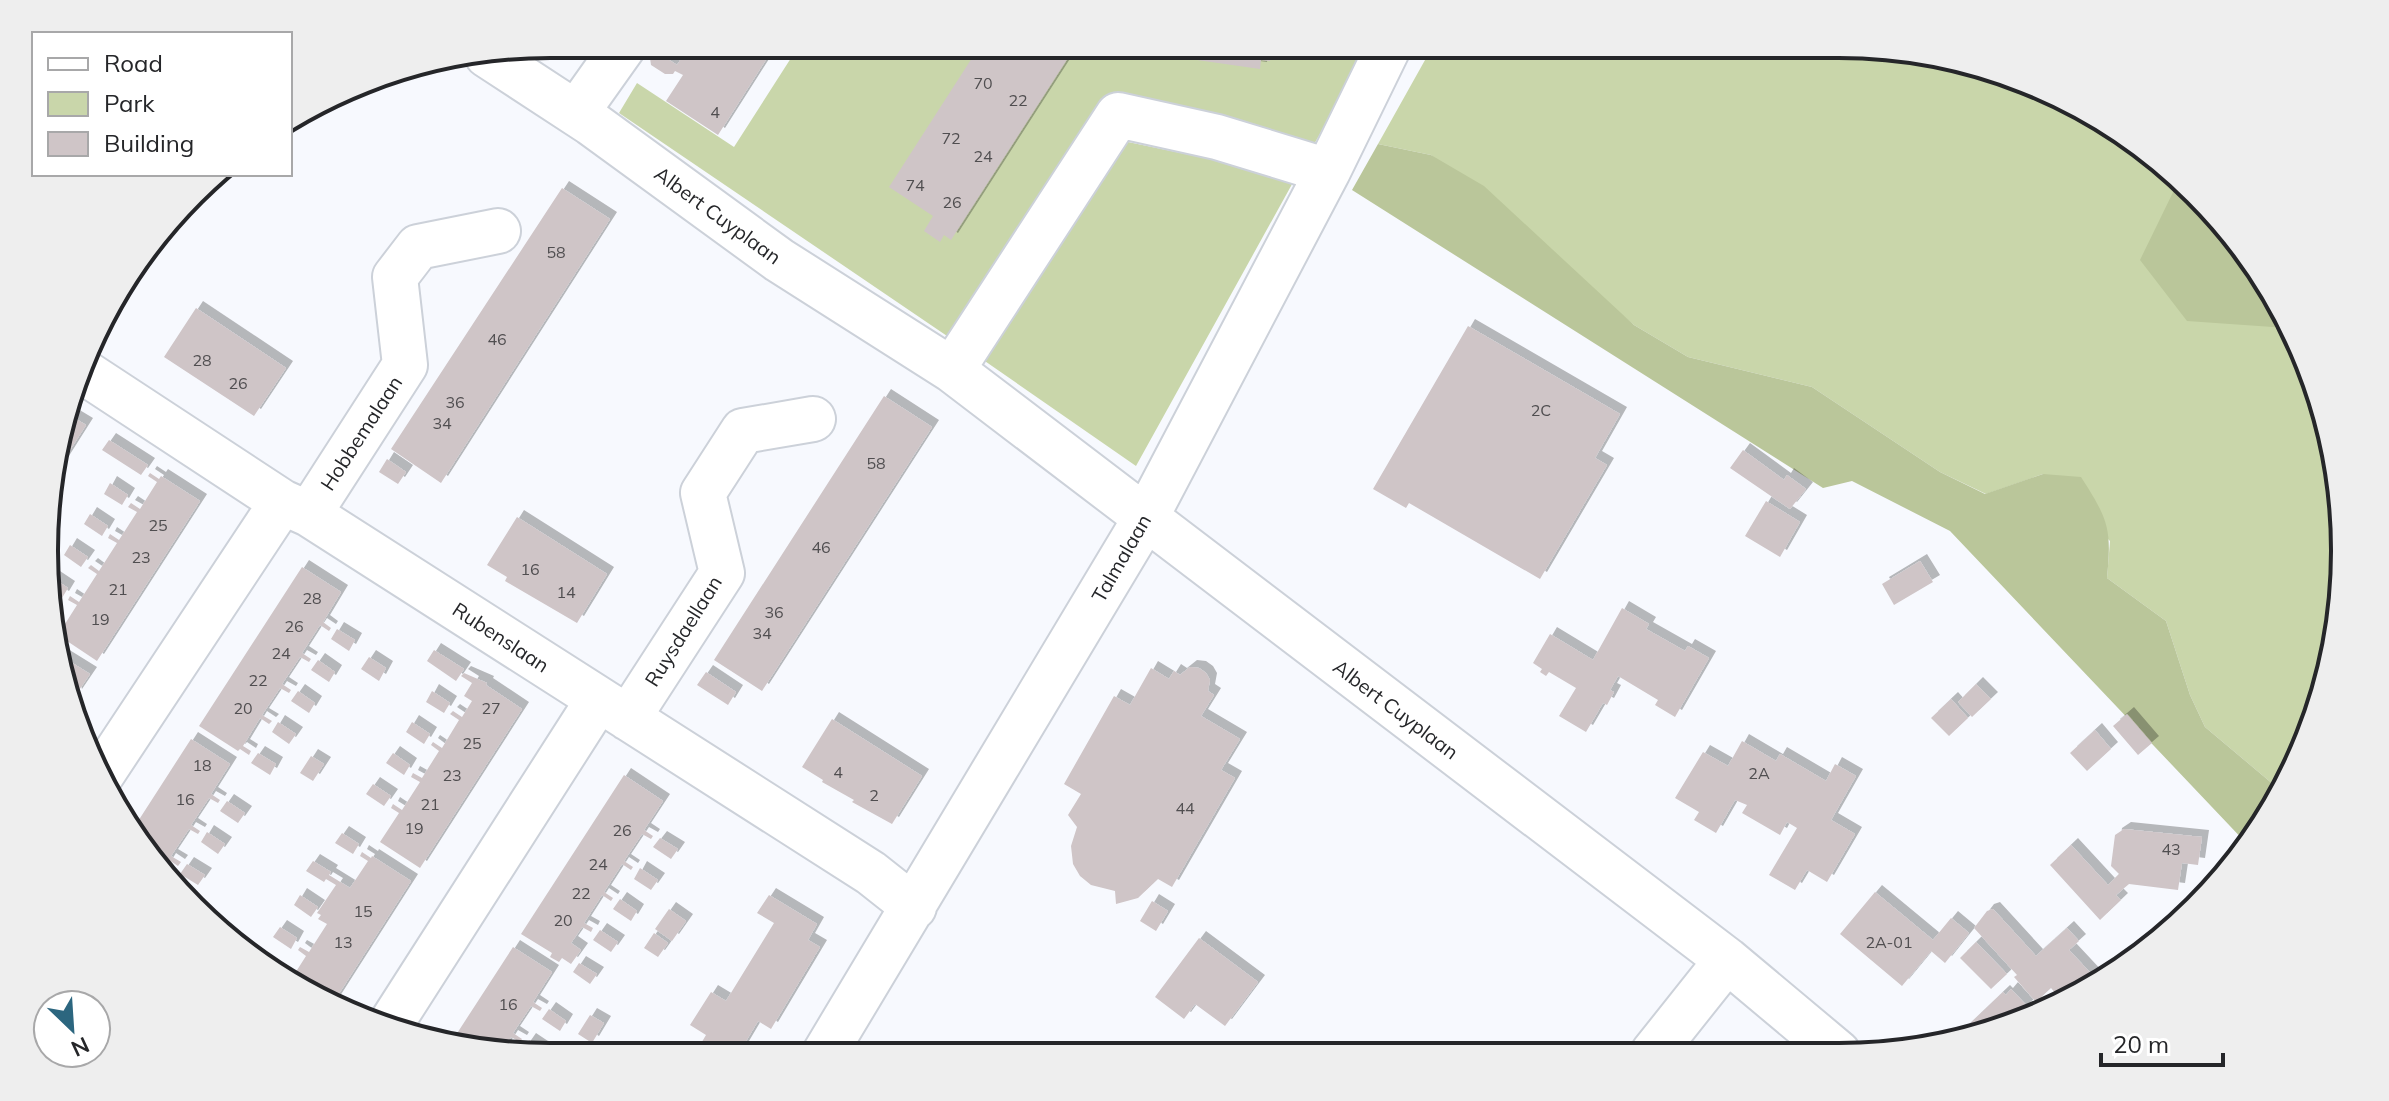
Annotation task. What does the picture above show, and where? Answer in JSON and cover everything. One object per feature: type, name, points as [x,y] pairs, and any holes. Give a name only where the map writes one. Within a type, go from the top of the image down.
[{"type":"street","points":[[576,113],[615,58]]},
{"type":"street","name":"Talmalaan","points":[[831,1043],[1145,519],[1328,171],[1383,58]]},
{"type":"street","name":"Albert Cuyplaan","points":[[496,61],[576,113],[779,260],[952,370],[1727,960],[1826,1043]]},
{"type":"street","points":[[952,370],[1118,115],[1217,137],[1328,171]]},
{"type":"street","name":"Hobbemalaan","points":[[108,766],[296,508],[405,365],[395,277],[418,247],[498,231]]},
{"type":"street","name":"Rubenslaan","points":[[90,376],[871,873],[914,907]]},
{"type":"street","name":"Ruysdaellaan","points":[[395,1018],[613,709],[722,573],[703,493],[743,431],[813,419]]},
{"type":"street","points":[[1661,1043],[1727,960]]},
{"type":"green space","points":[[791,58],[1362,58],[1312,148],[1109,94],[950,338],[619,113],[637,83],[734,147]]},
{"type":"green space","points":[[1426,58],[1838,58],[1903,62],[1966,75],[2027,95],[2112,141],[2187,202],[2248,277],[2294,362],[2322,454],[2331,550],[2327,615],[2322,647],[2305,709],[2272,783],[2205,727],[2190,695],[2166,621],[2107,578],[2110,541],[2043,474],[1986,494],[1940,472],[1812,387],[1688,357],[1634,325],[1431,155],[1378,144]]},
{"type":"green space","points":[[1128,142],[1296,177],[1136,466],[979,357]]},
{"type":"green space","points":[[1378,144],[1431,155],[1484,186],[1634,325],[1688,357],[1812,387],[1940,472],[1985,494],[2043,474],[2081,477],[2106,524],[2109,547],[2107,578],[2166,621],[2190,695],[2205,727],[2272,783],[2248,824],[2239,836],[1950,531],[1852,481],[1823,488],[1352,190]]},
{"type":"green space","points":[[2174,190],[2229,251],[2277,327],[2187,321],[2140,260]]},
{"type":"building","points":[[650,58],[666,58],[677,65],[681,59],[767,58],[718,135],[666,101],[683,75],[675,71],[665,74],[651,65]]},
{"type":"building","points":[[972,58],[1068,58],[951,240],[944,235],[940,242],[924,231],[933,216],[889,187]]},
{"type":"building","points":[[1183,58],[1270,58],[1270,61],[1261,60],[1260,69]]},
{"type":"building","points":[[562,188],[610,219],[441,483],[391,449]]},
{"type":"building","points":[[196,308],[286,368],[254,416],[164,357]]},
{"type":"building","points":[[1468,326],[1620,414],[1595,458],[1607,465],[1540,579],[1409,503],[1406,508],[1373,489]]},
{"type":"building","points":[[884,396],[932,427],[762,691],[714,660]]},
{"type":"building","points":[[76,419],[86,425],[67,455]]},
{"type":"building","points":[[109,440],[148,465],[141,475],[102,450]]},
{"type":"building","points":[[1743,450],[1784,480],[1787,475],[1806,489],[1790,509],[1730,468]]},
{"type":"building","points":[[387,459],[406,472],[398,484],[379,472]]},
{"type":"building","points":[[150,473],[159,479],[161,476],[200,501],[97,661],[66,640],[64,626],[77,605],[68,600],[70,596],[79,602],[97,574],[88,568],[91,565],[99,571],[117,543],[108,538],[110,534],[119,540],[137,512],[128,507],[131,503],[140,509],[157,482],[148,476]]},
{"type":"building","points":[[110,483],[128,495],[122,505],[104,494]]},
{"type":"building","points":[[1766,501],[1800,522],[1780,557],[1745,536]]},
{"type":"building","points":[[90,514],[108,526],[102,536],[84,524]]},
{"type":"building","points":[[517,517],[607,574],[577,623],[505,581],[507,577],[487,565]]},
{"type":"building","points":[[70,545],[88,557],[81,567],[64,555]]},
{"type":"building","points":[[1920,561],[1933,582],[1894,605],[1882,584]]},
{"type":"building","points":[[302,567],[341,592],[323,622],[331,628],[329,631],[320,625],[302,653],[311,659],[309,662],[300,657],[282,684],[291,690],[289,693],[280,688],[262,715],[272,721],[269,724],[260,718],[243,746],[251,751],[249,755],[199,726]]},
{"type":"building","points":[[59,582],[68,588],[60,597]]},
{"type":"building","points":[[1622,608],[1649,624],[1646,629],[1685,651],[1688,646],[1709,658],[1675,717],[1655,705],[1658,700],[1618,676],[1610,690],[1614,692],[1607,705],[1603,703],[1586,732],[1559,716],[1576,688],[1549,672],[1546,676],[1533,663],[1550,634],[1593,660]]},
{"type":"building","points":[[337,629],[355,640],[349,651],[331,639]]},
{"type":"building","points":[[434,650],[464,669],[456,681],[427,661]]},
{"type":"building","points":[[369,657],[386,668],[379,681],[361,669]]},
{"type":"building","points":[[318,660],[335,672],[329,682],[311,670]]},
{"type":"building","points":[[71,662],[90,674],[79,691]]},
{"type":"building","points":[[1190,667],[1206,673],[1210,680],[1208,691],[1214,695],[1201,716],[1240,739],[1221,770],[1235,778],[1172,887],[1158,879],[1138,898],[1116,904],[1115,891],[1091,885],[1080,876],[1073,864],[1071,846],[1077,827],[1068,815],[1081,794],[1064,784],[1114,696],[1130,705],[1151,668],[1169,679],[1174,671],[1180,675]]},
{"type":"building","points":[[706,672],[736,692],[728,705],[697,685]]},
{"type":"building","points":[[464,673],[487,683],[522,709],[420,868],[380,842],[399,813],[391,808],[393,804],[402,810],[420,782],[411,777],[413,773],[422,778],[439,751],[431,745],[433,742],[442,748],[459,720],[450,714],[453,711],[462,717],[472,701],[464,696],[472,683],[461,676]]},
{"type":"building","points":[[1976,684],[1991,699],[1972,717],[1958,702]]},
{"type":"building","points":[[298,691],[315,703],[309,713],[291,701]]},
{"type":"building","points":[[432,691],[450,703],[444,713],[426,702]]},
{"type":"building","points":[[1951,699],[1968,718],[1949,736],[1931,718]]},
{"type":"building","points":[[2127,714],[2152,743],[2138,755],[2113,726]]},
{"type":"building","points":[[832,719],[922,776],[892,824],[852,802],[854,800],[802,767]]},
{"type":"building","points":[[278,722],[296,734],[289,744],[272,732]]},
{"type":"building","points":[[412,722],[430,734],[424,744],[406,732]]},
{"type":"building","points":[[2095,730],[2111,749],[2087,771],[2070,753]]},
{"type":"building","points":[[191,739],[230,764],[211,794],[220,800],[218,803],[209,798],[191,825],[200,831],[198,834],[189,829],[171,856],[181,862],[178,866],[169,861],[139,820]]},
{"type":"building","points":[[1742,741],[1776,761],[1780,754],[1826,781],[1835,764],[1856,776],[1831,820],[1855,834],[1827,882],[1807,870],[1795,890],[1769,875],[1797,828],[1787,822],[1780,835],[1742,813],[1747,805],[1735,800],[1716,833],[1694,820],[1699,812],[1675,798],[1703,752],[1728,766]]},
{"type":"building","points":[[258,753],[276,764],[270,775],[251,763]]},
{"type":"building","points":[[393,753],[410,765],[404,775],[386,763]]},
{"type":"building","points":[[311,756],[324,764],[313,781],[300,773]]},
{"type":"building","points":[[624,775],[663,801],[644,830],[653,836],[651,839],[642,834],[624,861],[633,867],[631,870],[622,864],[604,892],[613,898],[611,901],[602,895],[584,923],[593,928],[591,932],[582,927],[571,943],[581,950],[571,964],[562,958],[559,962],[550,957],[552,953],[521,934]]},
{"type":"building","points":[[373,784],[391,796],[384,806],[366,794]]},
{"type":"building","points":[[227,801],[245,813],[238,823],[220,811]]},
{"type":"building","points":[[2124,829],[2202,837],[2198,865],[2182,863],[2178,890],[2129,884],[2116,895],[2121,900],[2100,920],[2050,865],[2071,845],[2108,885],[2119,874],[2111,866],[2115,835]]},
{"type":"building","points":[[207,832],[225,844],[218,854],[201,842]]},
{"type":"building","points":[[342,833],[359,844],[353,854],[335,843]]},
{"type":"building","points":[[660,838],[678,849],[671,859],[653,847]]},
{"type":"building","points":[[362,852],[372,856],[411,881],[338,995],[296,972],[306,956],[298,950],[300,947],[309,952],[327,924],[318,919],[321,915],[317,913],[336,885],[306,871],[313,861],[350,888],[368,861],[360,856]]},
{"type":"building","points":[[187,864],[205,875],[198,885],[180,874]]},
{"type":"building","points":[[640,868],[658,880],[651,890],[634,879]]},
{"type":"building","points":[[1875,892],[1933,940],[1951,918],[1969,933],[1945,963],[1931,951],[1902,986],[1840,934]]},
{"type":"building","points":[[300,895],[318,907],[311,917],[294,905]]},
{"type":"building","points":[[769,895],[817,924],[808,940],[820,947],[771,1029],[758,1021],[745,1043],[701,1043],[706,1035],[690,1025],[711,992],[726,1001],[774,923],[757,913]]},
{"type":"building","points":[[620,899],[637,911],[631,921],[613,909]]},
{"type":"building","points":[[1152,901],[1168,911],[1156,931],[1140,921]]},
{"type":"building","points":[[669,909],[686,921],[672,941],[655,929]]},
{"type":"building","points":[[1993,909],[2036,956],[2067,928],[2079,941],[2069,950],[2091,973],[2055,993],[2051,988],[2036,1002],[2014,977],[2017,975],[1974,928],[1987,911]]},
{"type":"building","points":[[280,927],[297,938],[291,949],[273,937]]},
{"type":"building","points":[[600,930],[618,942],[611,952],[593,940]]},
{"type":"building","points":[[654,933],[668,943],[658,957],[644,948]]},
{"type":"building","points":[[1199,938],[1258,982],[1225,1026],[1195,1004],[1184,1019],[1155,997]]},
{"type":"building","points":[[1976,942],[2007,974],[1991,989],[1960,958]]},
{"type":"building","points":[[513,947],[552,972],[533,1002],[542,1008],[540,1011],[531,1006],[513,1033],[522,1039],[520,1042],[511,1037],[508,1041],[456,1034]]},
{"type":"building","points":[[579,963],[597,974],[590,984],[573,972]]},
{"type":"building","points":[[2011,989],[2027,1006],[1968,1025],[2003,992],[2006,995]]},
{"type":"building","points":[[549,1009],[566,1021],[560,1031],[542,1019]]},
{"type":"building","points":[[590,1015],[604,1023],[592,1043],[578,1034]]}]
